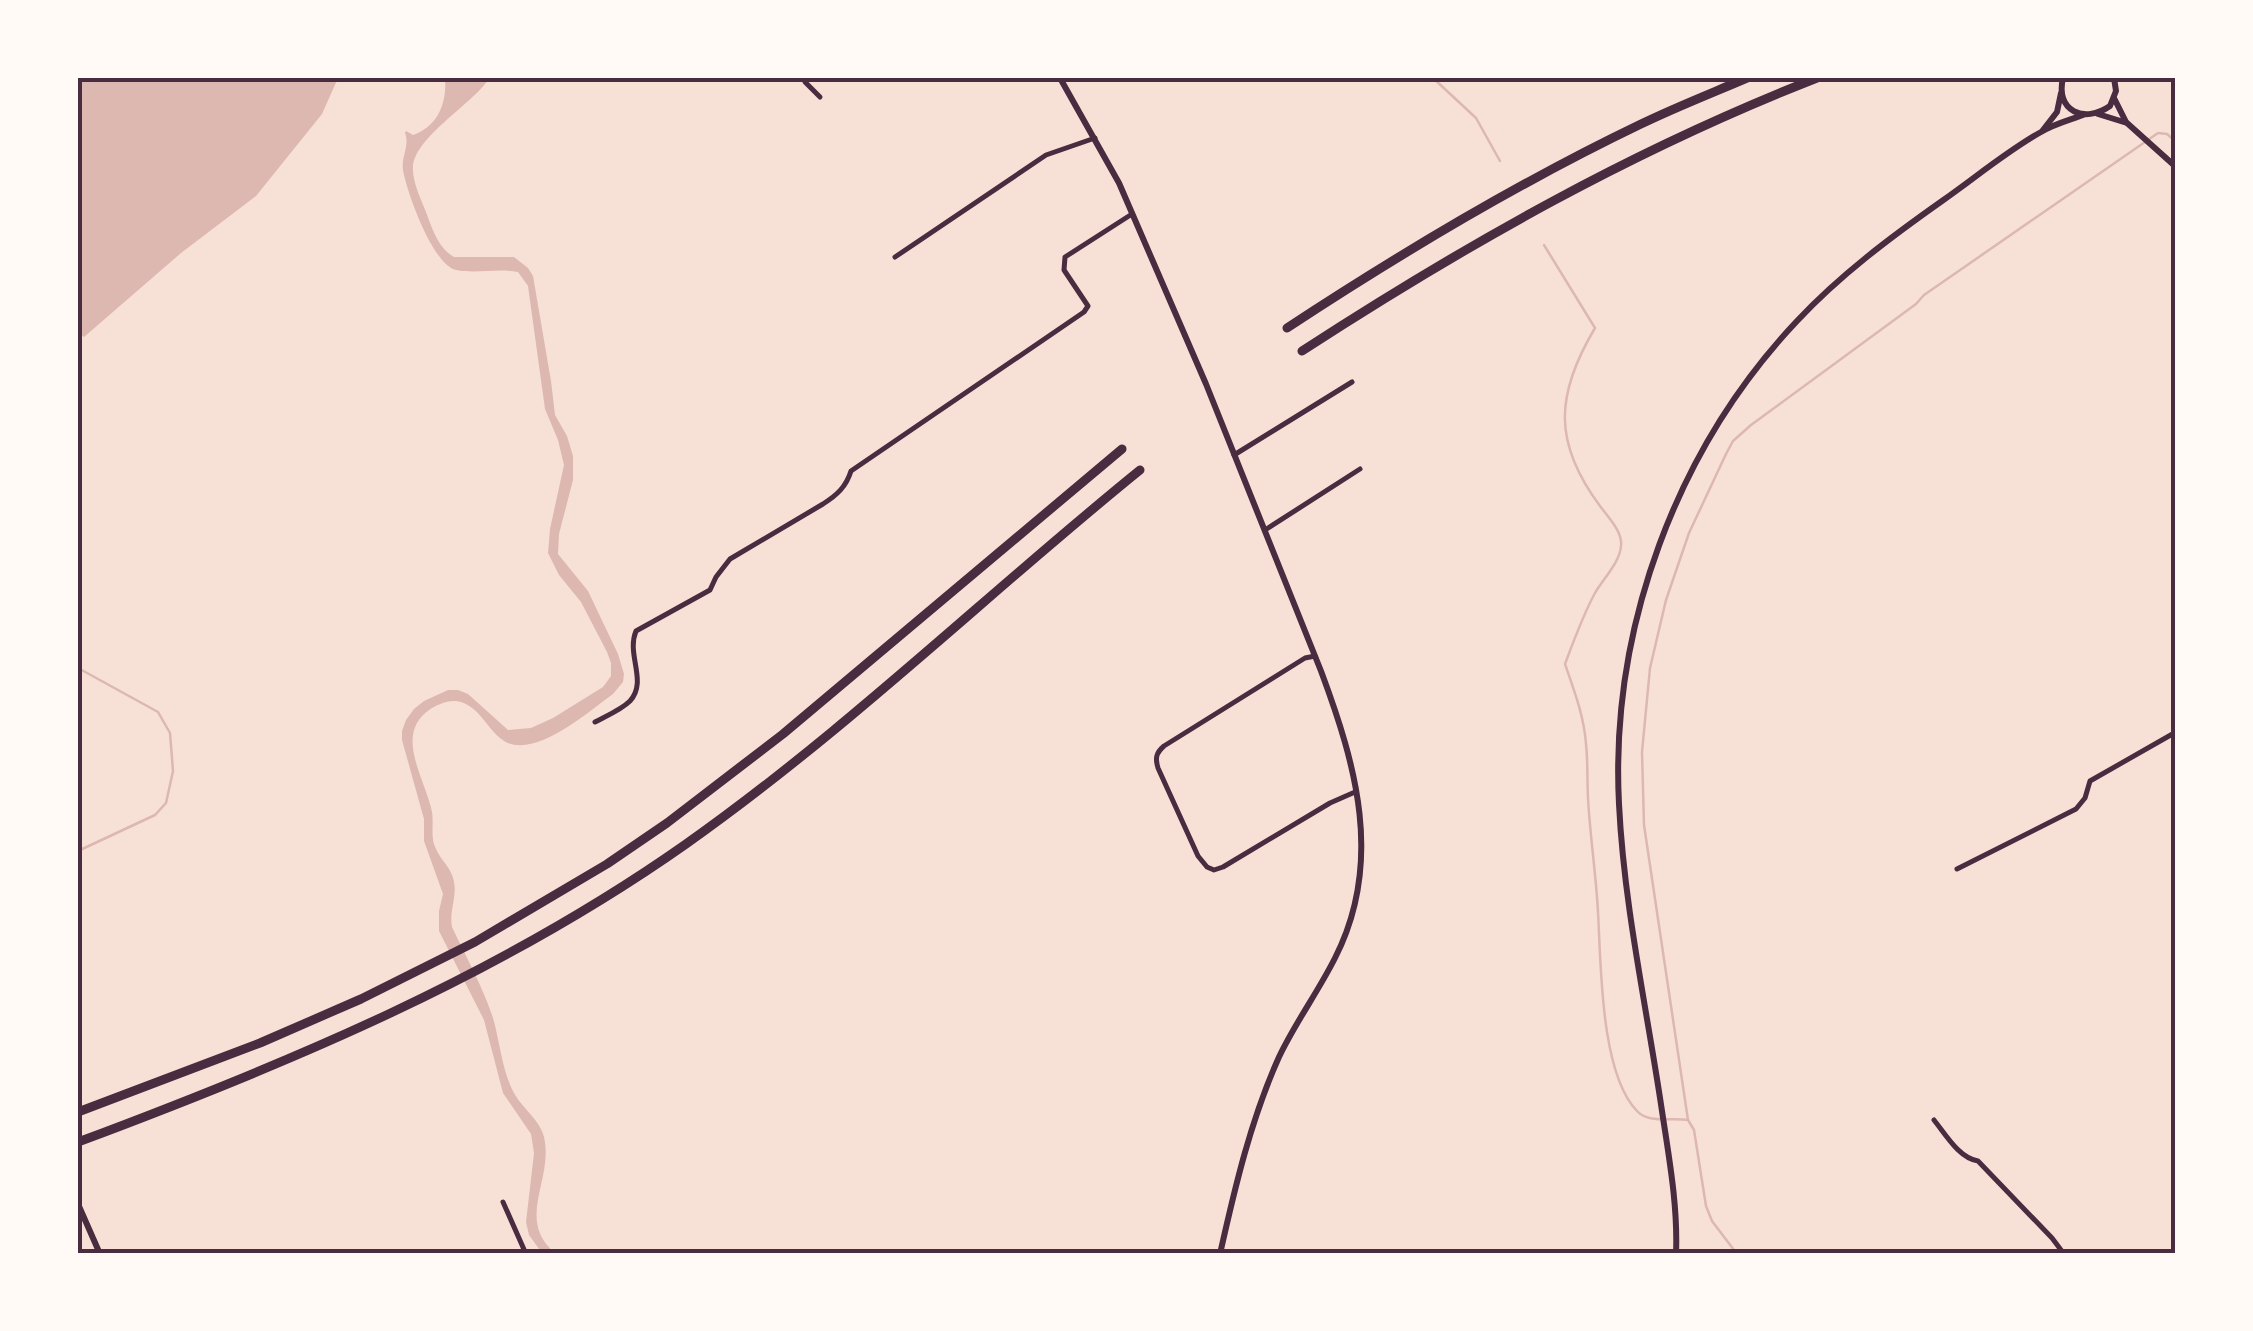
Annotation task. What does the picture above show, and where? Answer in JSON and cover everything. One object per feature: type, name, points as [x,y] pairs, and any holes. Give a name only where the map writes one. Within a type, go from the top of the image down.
[{"type":"highway","points":[[1287,328],[1502,196],[1642,123],[1747,78]]},
{"type":"highway","points":[[1302,351],[1444,260],[1517,219],[1687,134],[1817,78]]},
{"type":"highway","points":[[78,1112],[260,1043],[361,999],[475,942],[607,864],[727,779],[1122,449]]},
{"type":"highway","points":[[78,1142],[279,1065],[489,966],[558,928],[744,801],[1140,470]]},
{"type":"main road","points":[[1060,78],[1132,214],[1184,333],[1315,656],[1340,722],[1358,791],[1362,833],[1358,897],[1337,955],[1268,1082],[1220,1254]]},
{"type":"main road","points":[[2098,114],[2114,98],[2114,78]]},
{"type":"main road","points":[[2061,83],[2069,108],[2083,115]]},
{"type":"main road","points":[[2042,131],[2055,116],[2061,83]]},
{"type":"main road","points":[[2114,98],[2127,123],[2176,167]]},
{"type":"main road","points":[[1676,1254],[1677,1228],[1668,1156],[1622,848],[1618,766],[1627,662],[1659,544],[1683,489],[1734,401],[1797,321],[1857,265],[2042,131],[2083,115],[2098,114],[2127,123]]},
{"type":"main road","points":[[78,1204],[100,1253]]},
{"type":"street","points":[[806,78],[805,82],[820,97]]},
{"type":"street","points":[[895,257],[1046,155],[1095,138]]},
{"type":"street","points":[[595,722],[629,702],[635,692],[639,681],[632,639],[636,630],[710,590],[730,559],[824,504],[838,494],[851,471],[1084,312],[1088,306],[1064,270],[1064,258],[1132,214]]},
{"type":"street","points":[[1234,454],[1352,382]]},
{"type":"street","points":[[1265,530],[1360,470]]},
{"type":"street","points":[[1315,656],[1304,658],[1164,746],[1158,752],[1158,768],[1198,856],[1214,870],[1358,791]]},
{"type":"street","points":[[1957,870],[2076,810],[2082,805],[2090,781],[2176,732]]},
{"type":"street","points":[[1934,1120],[1968,1160],[1978,1161],[2064,1254]]},
{"type":"street","points":[[503,1202],[526,1254]]},
{"type":"shaded area","points":[[78,78],[338,78],[322,114],[256,196],[181,253],[84,337],[78,332]]},
{"type":"shaded area","points":[[445,78],[488,80],[423,145],[413,167],[415,184],[436,237],[448,253],[454,257],[514,257],[533,276],[555,415],[573,456],[573,480],[558,554],[588,591],[624,674],[613,694],[574,723],[527,745],[500,738],[473,708],[454,701],[435,706],[420,718],[414,730],[414,756],[432,812],[434,845],[454,882],[452,927],[489,1006],[510,1084],[544,1137],[546,1153],[538,1198],[538,1227],[555,1253],[542,1253],[529,1235],[526,1222],[534,1153],[531,1134],[503,1093],[484,1020],[439,931],[443,894],[424,841],[424,819],[402,731],[414,709],[448,690],[468,694],[508,730],[531,728],[603,687],[611,676],[611,663],[581,602],[559,575],[548,553],[564,465],[545,409],[528,286],[518,272],[464,271],[447,265],[422,227],[405,181],[405,133],[413,135],[435,120],[442,105]]},
{"type":"waterway","points":[[1433,78],[1476,118],[1500,161]]},
{"type":"waterway","points":[[1688,1120],[1644,825],[1642,752],[1650,668],[1666,600],[1689,533],[1726,454],[1733,441],[1751,425],[1924,295],[2158,133],[2167,134],[2176,142]]},
{"type":"waterway","points":[[1544,245],[1595,328],[1572,375],[1565,418],[1567,440],[1585,483],[1621,541],[1618,558],[1591,601],[1565,664],[1585,734],[1609,1045],[1625,1094],[1637,1111],[1654,1119],[1688,1120],[1694,1130],[1706,1206],[1712,1221],[1737,1254]]},
{"type":"waterway","points":[[78,668],[158,712],[170,733],[173,771],[166,803],[155,815],[78,851]]}]
